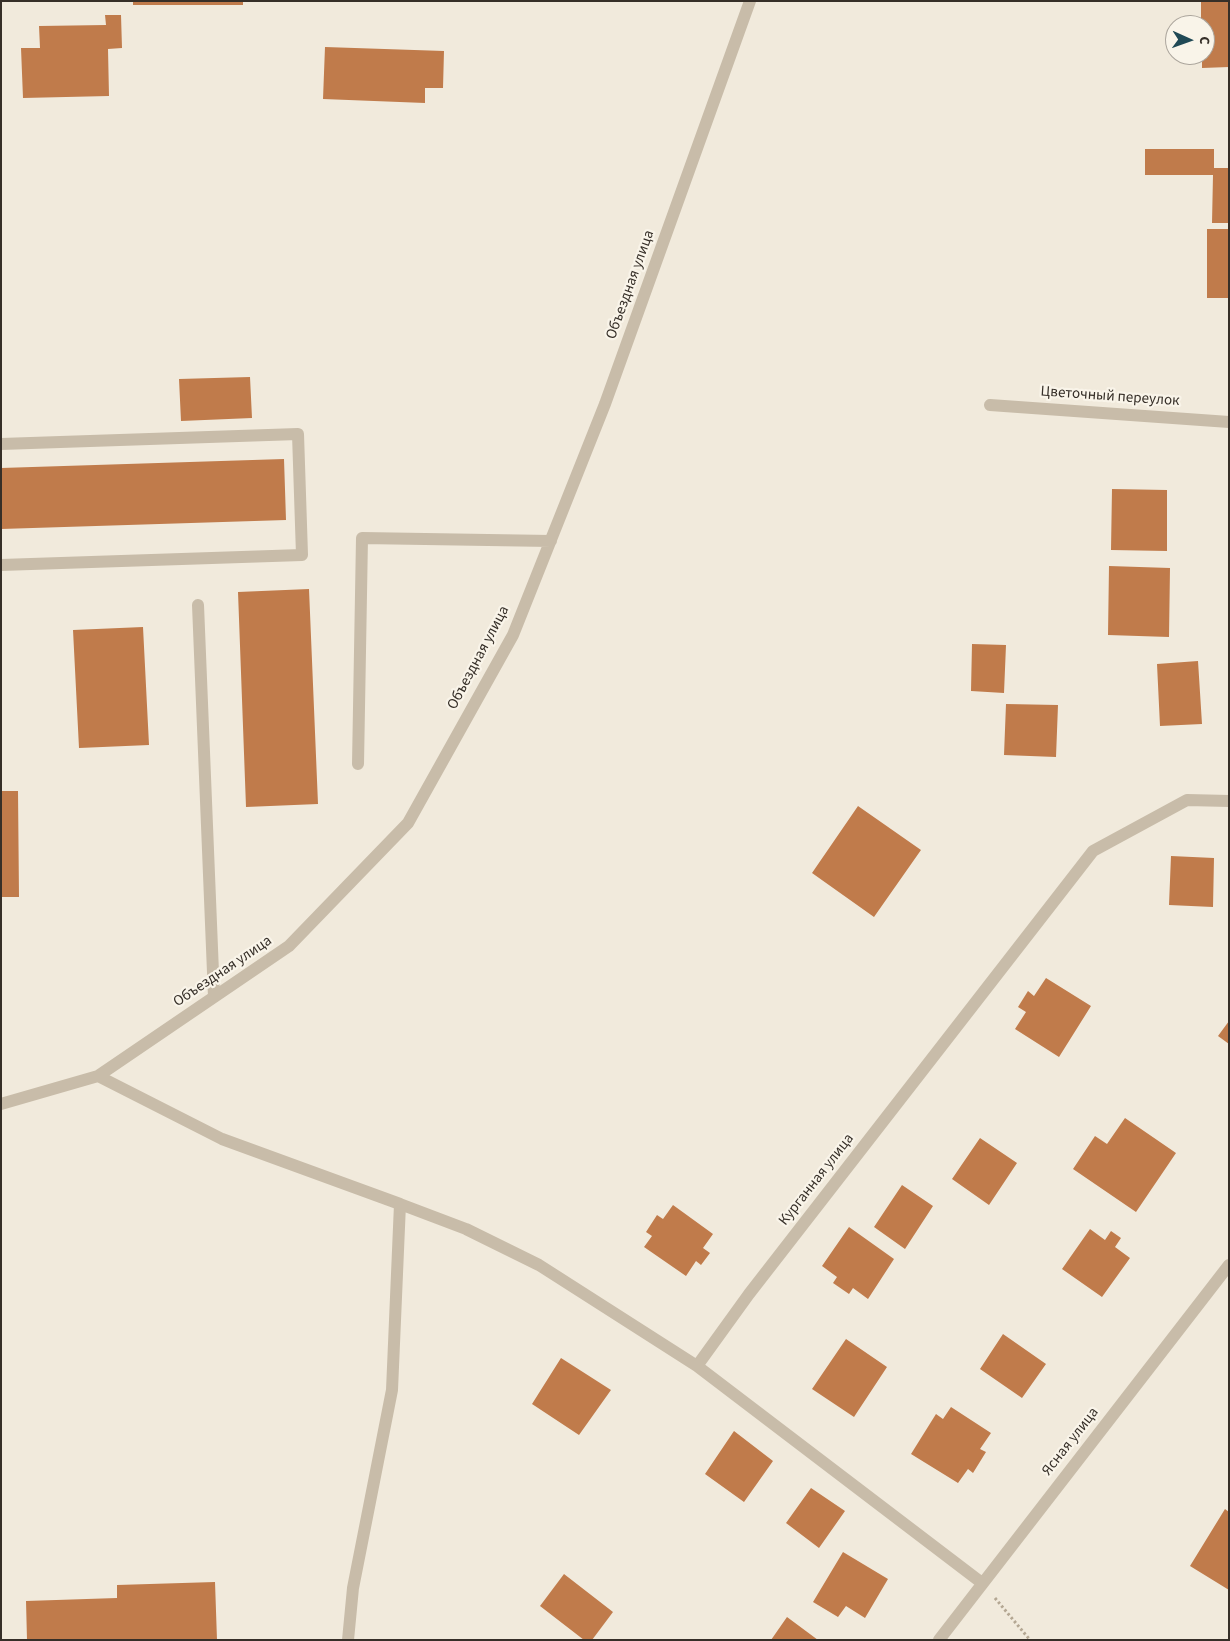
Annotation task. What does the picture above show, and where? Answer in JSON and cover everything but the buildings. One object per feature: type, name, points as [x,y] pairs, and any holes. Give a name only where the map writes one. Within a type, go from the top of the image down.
[{"type":"street","name":"Объездная улица","points":[[1,1104],[98,1076],[289,946],[408,823],[513,635],[605,404],[750,1]]},
{"type":"street","name":"Цветочный переулок","points":[[990,405],[1229,422]]},
{"type":"street","points":[[1,444],[298,434],[302,555],[1,565]]},
{"type":"street","points":[[358,764],[362,538],[551,541]]},
{"type":"street","points":[[198,605],[214,997]]},
{"type":"street","name":"Курганная улица","points":[[697,1366],[750,1294],[1092,851],[1187,800],[1229,801]]},
{"type":"street","points":[[98,1076],[222,1139],[466,1229],[539,1265],[697,1366],[982,1582]]},
{"type":"street","points":[[348,1640],[354,1588],[392,1390],[400,1204]]},
{"type":"street","name":"Ясная улица","points":[[939,1640],[1229,1265]]},
{"type":"path","points":[[982,1582],[1030,1640]]}]
